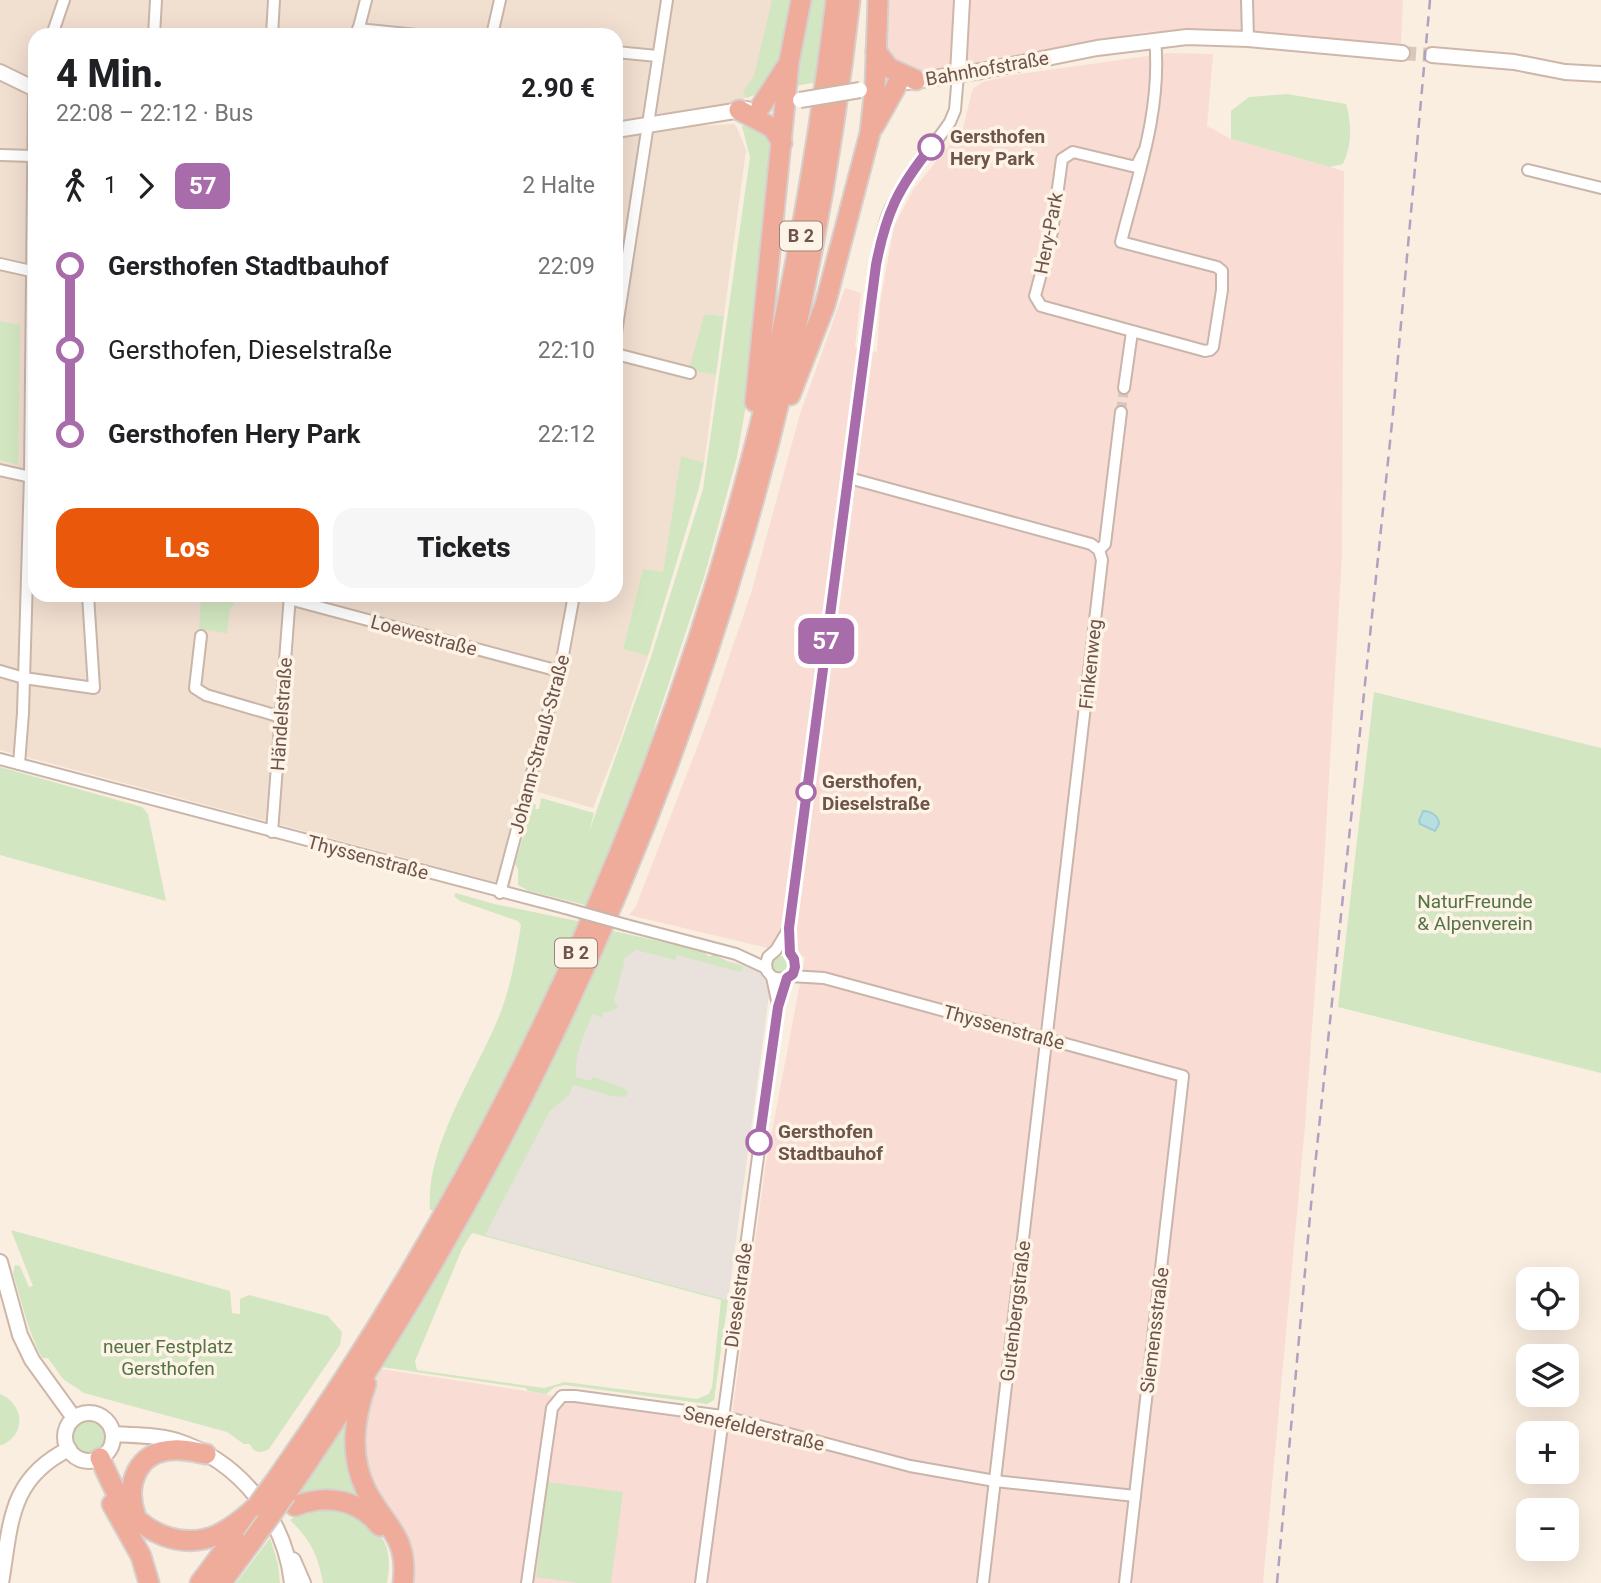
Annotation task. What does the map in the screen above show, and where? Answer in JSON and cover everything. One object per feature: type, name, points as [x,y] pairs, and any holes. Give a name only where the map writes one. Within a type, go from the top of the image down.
[{"type":"highway","points":[[748,468],[782,143],[793,101],[789,62],[801,0]]},
{"type":"highway","name":"B 2","points":[[221,1583],[257,1506],[286,1493],[357,1361],[416,1264],[496,1118],[551,1007],[607,881],[658,752],[700,630],[748,468],[777,349],[803,222],[836,0]]},
{"type":"highway","name":"B 2","points":[[200,1583],[244,1530],[286,1493],[376,1356],[443,1244],[514,1113],[602,929],[634,853],[700,675],[770,440],[818,222],[850,0]]},
{"type":"highway","points":[[770,440],[818,326],[870,133],[868,88],[876,51],[878,0]]},
{"type":"highway","points":[[870,133],[907,82],[888,68],[876,51]]},
{"type":"highway","points":[[761,106],[789,62]]},
{"type":"highway","points":[[739,110],[773,128],[782,143]]},
{"type":"highway","points":[[376,1356],[358,1411],[355,1455],[365,1489],[391,1525],[398,1540],[403,1561],[402,1583]]},
{"type":"highway","points":[[137,1518],[132,1485],[136,1472],[144,1462],[158,1453],[173,1450],[206,1454]]},
{"type":"highway","points":[[94,1459],[122,1501],[137,1518],[162,1536],[189,1540],[244,1530]]},
{"type":"highway","points":[[94,1459],[141,1556],[149,1583]]},
{"type":"highway","points":[[286,1493],[315,1500],[335,1499],[355,1505],[370,1516],[385,1533],[392,1548],[392,1583]]},
{"type":"main road","points":[[958,74],[961,0]]},
{"type":"main road","name":"Bahnhofstraße","points":[[623,129],[1155,39],[1248,39],[1402,52]]},
{"type":"main road","points":[[1433,55],[1514,62],[1565,72],[1601,74]]},
{"type":"main road","points":[[0,72],[28,84]]},
{"type":"main road","points":[[0,1262],[20,1335],[32,1360],[74,1418]]},
{"type":"main road","points":[[86,1413],[99,1415],[108,1422],[113,1434],[111,1446],[94,1459],[76,1457],[65,1439],[66,1431],[74,1418],[86,1413]]},
{"type":"main road","points":[[113,1434],[174,1440],[206,1454],[233,1473],[251,1490],[270,1516],[303,1583]]},
{"type":"main road","points":[[1,1583],[11,1519],[20,1492],[49,1461],[69,1449]]},
{"type":"main road","points":[[284,1583],[285,1550]]},
{"type":"main road","points":[[285,1550],[292,1583]]},
{"type":"street","points":[[54,28],[64,0]]},
{"type":"street","points":[[154,28],[156,0]]},
{"type":"street","points":[[272,28],[274,0]]},
{"type":"street","points":[[358,28],[366,0]]},
{"type":"street","points":[[494,28],[500,0]]},
{"type":"street","points":[[623,271],[667,0]]},
{"type":"street","points":[[1247,0],[1248,39]]},
{"type":"street","name":"Hery-Park","points":[[1144,151],[1136,167],[1073,152],[1062,159],[1052,232],[1035,296],[1041,306],[1132,332],[1210,350],[1213,346],[1222,271],[1217,267],[1121,242],[1144,151],[1157,93],[1155,39]]},
{"type":"street","points":[[623,53],[657,56]]},
{"type":"street","name":"Dieselstraße","points":[[701,1583],[778,1007],[788,977],[794,970],[789,928],[881,239],[888,213],[898,194],[950,122],[955,110],[958,74]]},
{"type":"street","points":[[0,155],[28,156]]},
{"type":"street","points":[[1528,170],[1601,188]]},
{"type":"street","points":[[0,264],[28,270]]},
{"type":"street","points":[[1124,388],[1132,332]]},
{"type":"street","points":[[623,356],[690,373]]},
{"type":"street","points":[[849,478],[1091,544],[1099,550],[1105,544],[1121,412]]},
{"type":"street","points":[[0,470],[28,476]]},
{"type":"street","name":"Finkenweg","points":[[1046,1039],[1102,560],[1099,550]]},
{"type":"street","points":[[19,764],[28,578]]},
{"type":"street","points":[[0,671],[24,678],[94,688],[88,602]]},
{"type":"street","name":"Händelstraße","points":[[272,832],[290,602]]},
{"type":"street","name":"Loewestraße","points":[[308,602],[559,671]]},
{"type":"street","name":"Johann-Strauß-Straße","points":[[500,893],[559,671],[573,602]]},
{"type":"street","points":[[201,636],[195,688],[206,695],[281,716]]},
{"type":"street","name":"Thyssenstraße","points":[[0,759],[736,954],[769,972]]},
{"type":"street","name":"Dieselstraße","points":[[778,1007],[766,961],[789,928]]},
{"type":"street","points":[[773,952],[784,950],[793,958]]},
{"type":"street","name":"Thyssenstraße","points":[[736,954],[773,952]]},
{"type":"street","name":"Thyssenstraße","points":[[793,958],[824,978]]},
{"type":"street","points":[[769,972],[779,979],[788,977]]},
{"type":"street","name":"Thyssenstraße","points":[[788,977],[824,978],[1183,1076]]},
{"type":"street","name":"Gutenbergstraße","points":[[983,1583],[1046,1039]]},
{"type":"street","name":"Siemensstraße","points":[[1125,1583],[1183,1076]]},
{"type":"street","name":"Senefelderstraße","points":[[527,1583],[552,1408],[562,1396],[722,1416],[910,1466],[995,1481],[1135,1496]]},
{"type":"shaded area","points":[[0,0],[780,0],[771,47],[742,104],[623,126],[623,28],[28,28],[28,78],[0,64]]},
{"type":"shaded area","points":[[886,0],[1403,0],[1401,44],[1182,30],[1145,32],[957,67],[909,73],[881,51]]},
{"type":"shaded area","points":[[1169,53],[1213,54],[1207,126],[1231,139],[1344,171],[1342,555],[1305,1126],[1263,1583],[406,1583],[372,1489],[361,1439],[366,1401],[381,1369],[546,1394],[562,1400],[731,1423],[765,1168],[805,957],[629,915],[636,906],[708,719],[751,593],[800,414],[845,288],[861,293],[855,347],[877,352],[880,304],[894,226],[913,190],[963,128],[975,87],[983,82],[1012,75]]},
{"type":"shaded area","points":[[0,82],[28,94],[28,602],[623,602],[623,133],[652,128],[734,124],[746,150],[724,316],[704,314],[690,370],[716,375],[704,463],[681,457],[663,572],[643,570],[623,649],[648,656],[593,808],[531,790],[510,886],[0,750]]},
{"type":"shaded area","points":[[628,935],[756,968],[770,988],[728,1300],[484,1235],[550,1111]]},
{"type":"green space","points":[[772,0],[795,0],[785,52],[763,92],[746,98],[743,92],[754,76]]},
{"type":"green space","points":[[807,0],[829,0],[820,49],[818,82],[795,86]]},
{"type":"green space","points":[[1287,94],[1346,104],[1350,134],[1343,164],[1330,167],[1231,139],[1231,111],[1249,97]]},
{"type":"green space","points":[[747,125],[774,138],[752,370],[737,457],[705,574],[656,722],[648,756],[589,906],[529,891],[518,885],[518,869],[515,864],[533,803],[536,805],[535,809],[539,809],[541,798],[594,813],[589,832],[651,657],[703,489],[750,157],[742,126]]},
{"type":"green space","points":[[704,314],[724,316],[716,375],[689,370]]},
{"type":"green space","points":[[0,321],[20,325],[18,465],[0,460]]},
{"type":"green space","points":[[681,456],[704,463],[699,488],[648,656],[623,649],[643,569],[663,572]]},
{"type":"green space","points":[[201,602],[233,602],[227,633],[199,629]]},
{"type":"green space","name":"NaturFreunde & Alpenverein","points":[[1374,692],[1601,748],[1601,1073],[1338,1007]]},
{"type":"green space","points":[[0,767],[142,807],[148,814],[166,901],[0,855]]},
{"type":"green space","points":[[456,893],[494,904],[582,922],[541,1015],[440,1210],[430,1210],[435,1161],[454,1110],[500,1014],[510,981],[521,925],[518,921],[460,901],[454,896]]},
{"type":"green space","points":[[609,930],[703,951],[709,957],[714,954],[742,966],[743,970],[740,972],[677,955],[675,960],[636,950],[623,959],[614,1000],[618,1006],[603,1013],[602,1018],[593,1014],[580,1045],[576,1077],[589,1081],[594,1077],[624,1088],[628,1093],[626,1097],[612,1096],[573,1085],[569,1095],[550,1111],[485,1235],[728,1300],[714,1400],[707,1404],[565,1385],[555,1387],[546,1394],[528,1391],[526,1388],[381,1367],[418,1304]],"holes":[[[472,1233],[721,1300],[712,1387],[709,1394],[697,1399],[565,1382],[544,1388],[417,1370],[415,1361],[462,1249]]]},
{"type":"green space","points":[[781,956],[787,959],[790,965],[787,971],[781,974],[775,971],[772,965],[775,959]]},
{"type":"green space","name":"neuer Festplatz Gersthofen","points":[[11,1230],[230,1291],[232,1313],[240,1314],[240,1299],[249,1295],[328,1316],[342,1332],[340,1345],[269,1449],[263,1452],[255,1451],[250,1444],[244,1444],[227,1432],[84,1393],[63,1379],[48,1358],[42,1358],[37,1348],[13,1274],[15,1265],[20,1266],[29,1287],[33,1286]]},
{"type":"green space","points":[[0,1394],[14,1405],[19,1419],[16,1434],[2,1445],[0,1445]]},
{"type":"green space","points":[[352,1413],[372,1511],[294,1502]]},
{"type":"green space","points":[[89,1417],[103,1423],[109,1437],[103,1451],[89,1457],[75,1451],[69,1437],[75,1423]]},
{"type":"green space","points":[[548,1482],[623,1492],[611,1583],[579,1583],[536,1577]]},
{"type":"green space","points":[[337,1505],[371,1526],[385,1543],[389,1566],[387,1583],[323,1583],[312,1548],[290,1520],[301,1513]]},
{"type":"green space","points":[[270,1538],[278,1564],[280,1583],[236,1583]]},
{"type":"water","points":[[1423,811],[1432,813],[1438,819],[1439,824],[1435,831],[1420,824]]},
{"type":"tunnel","points":[[1402,53],[1432,55]]},
{"type":"tunnel","points":[[1121,412],[1124,388]]},
{"type":"railway","points":[[1277,1583],[1311,1205],[1393,413],[1430,0]]},
{"type":"bus line","name":"57","points":[[759,1142],[778,1007],[787,978],[793,974],[795,967],[790,953],[789,928],[876,265],[888,213],[908,177],[931,147]]},
{"type":"place","name":"Gersthofen Hery Park","points":[[931,147]]},
{"type":"place","name":"Gersthofen, Dieselstraße","points":[[806,792]]},
{"type":"place","name":"Gersthofen Stadtbauhof","points":[[759,1142]]}]
